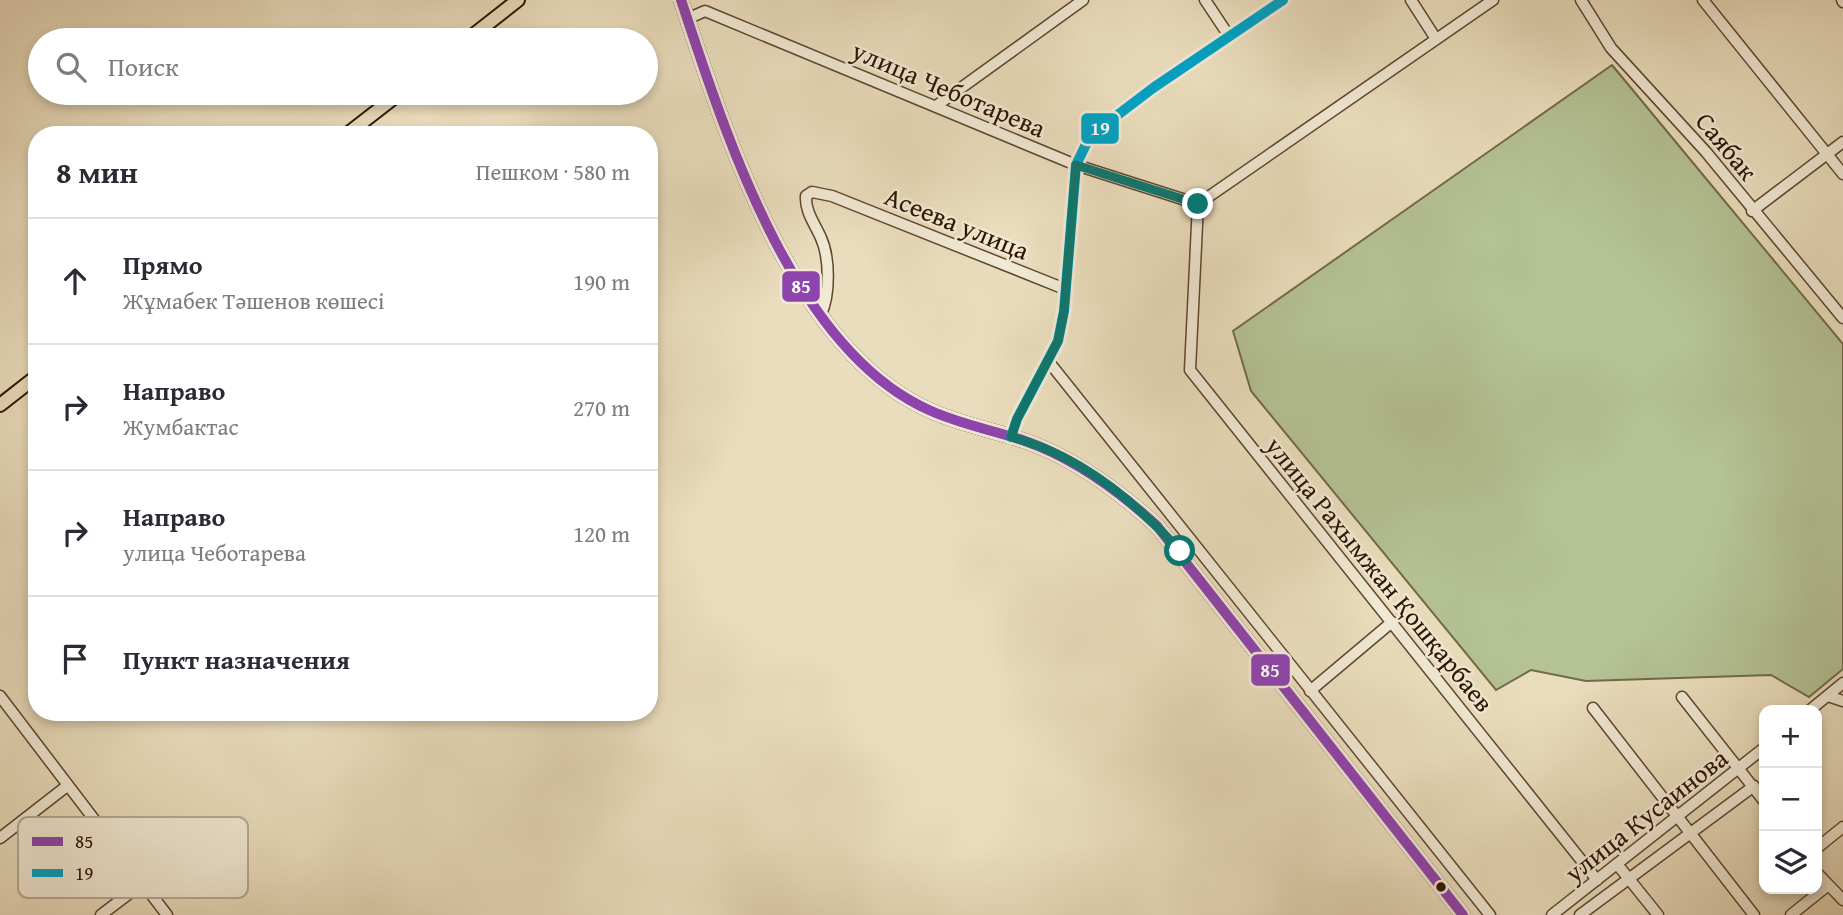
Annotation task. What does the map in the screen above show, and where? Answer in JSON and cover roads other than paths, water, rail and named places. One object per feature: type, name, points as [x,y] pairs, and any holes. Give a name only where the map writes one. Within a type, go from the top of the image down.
[{"type":"main road","points":[[482,28],[518,0]]},
{"type":"main road","points":[[681,0],[750,192],[821,314],[866,368],[916,403],[1049,451],[1082,469],[1136,507],[1157,526],[1463,915]]},
{"type":"main road","points":[[358,126],[385,105]]},
{"type":"main road","points":[[0,405],[28,383]]},
{"type":"street","points":[[936,106],[1083,0]]},
{"type":"street","points":[[1205,0],[1229,36]]},
{"type":"street","points":[[1011,437],[1017,419],[1058,341],[1076,165],[1090,136],[1153,88],[1283,0]]},
{"type":"street","points":[[1411,0],[1436,39]]},
{"type":"street","points":[[1198,204],[1493,0]]},
{"type":"street","name":"Саябак","points":[[1581,0],[1611,48],[1706,152],[1843,318]]},
{"type":"street","points":[[1703,0],[1843,174]]},
{"type":"street","name":"улица Чеботарева","points":[[687,19],[705,11],[1076,165],[1198,204]]},
{"type":"street","points":[[1752,211],[1843,142]]},
{"type":"street","name":"Асеева улица","points":[[821,314],[827,300],[823,241],[806,206],[806,196],[812,192],[832,196],[1065,289]]},
{"type":"street","name":"улица Рахымжан Қошқарбаев","points":[[1198,204],[1190,370],[1597,880]]},
{"type":"street","points":[[1049,362],[1490,915]]},
{"type":"street","points":[[1310,691],[1392,622]]},
{"type":"street","points":[[1816,705],[1843,683]]},
{"type":"street","points":[[0,696],[91,817]]},
{"type":"street","points":[[1682,696],[1759,794]]},
{"type":"street","points":[[1828,696],[1843,701]]},
{"type":"street","points":[[1307,717],[1321,705]]},
{"type":"street","points":[[1593,708],[1754,915]]},
{"type":"street","name":"улица Кусаинова","points":[[1559,913],[1759,752]]},
{"type":"street","points":[[27,817],[67,786]]},
{"type":"street","points":[[1580,915],[1754,786]]},
{"type":"street","points":[[0,838],[18,824]]},
{"type":"street","points":[[1822,844],[1843,827]]},
{"type":"street","points":[[1617,864],[1658,915]]},
{"type":"street","points":[[1822,879],[1843,900]]},
{"type":"street","points":[[1791,915],[1828,886]]},
{"type":"street","points":[[101,915],[123,898]]},
{"type":"street","points":[[154,898],[167,915]]}]
